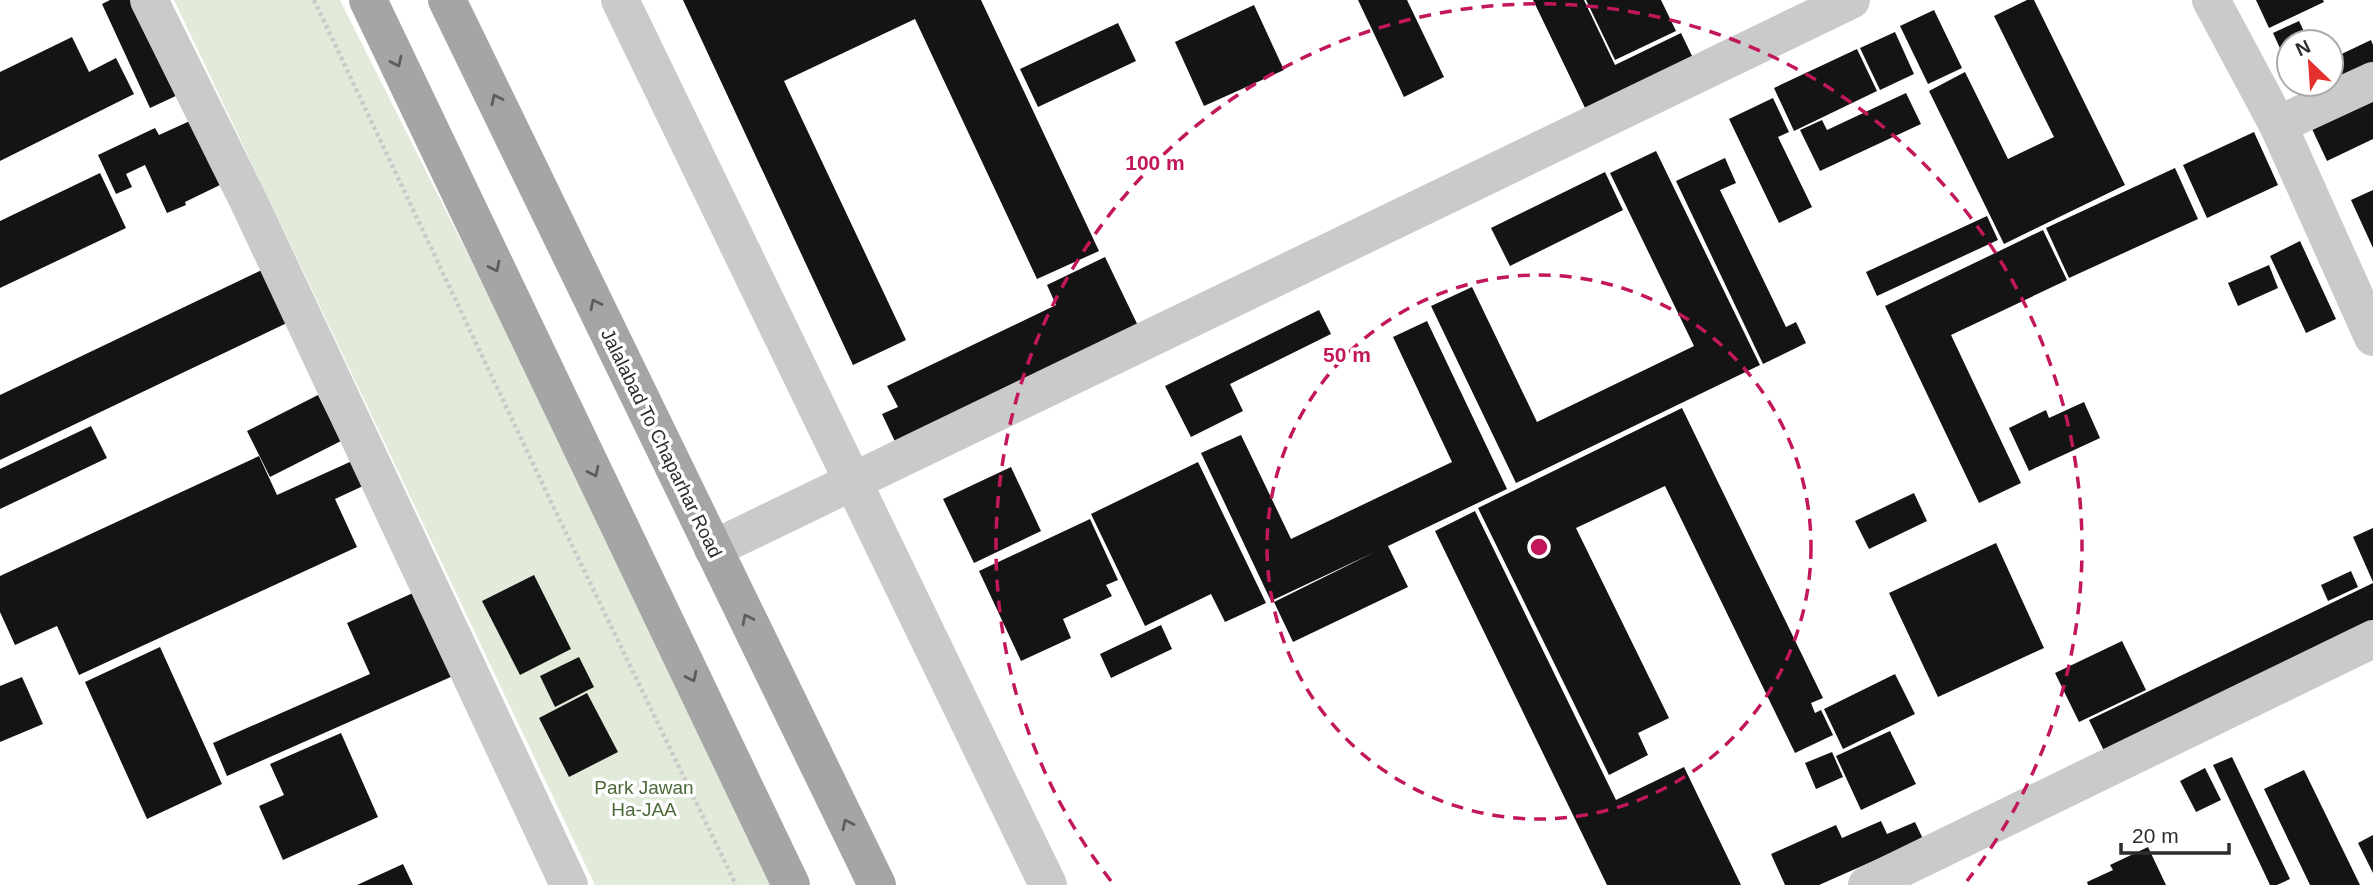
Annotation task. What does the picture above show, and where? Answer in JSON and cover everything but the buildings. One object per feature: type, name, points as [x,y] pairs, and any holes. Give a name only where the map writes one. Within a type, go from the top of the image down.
[{"type":"main road","points":[[368,0],[792,885]]},
{"type":"main road","name":"Jalalabad To Chaparhar Road","points":[[447,0],[877,885]]},
{"type":"street","points":[[149,0],[248,200],[569,885]]},
{"type":"street","points":[[620,0],[1048,885]]},
{"type":"street","points":[[713,549],[1851,0]]},
{"type":"street","points":[[2211,0],[2278,125],[2373,337]]},
{"type":"street","points":[[2278,125],[2373,80]]},
{"type":"street","points":[[1867,885],[2373,639]]},
{"type":"path","points":[[314,0],[552,505],[736,885]]},
{"type":"green space","name":"Park Jawan Ha-JAA","points":[[174,0],[340,0],[534,386],[777,885],[595,885]]}]
